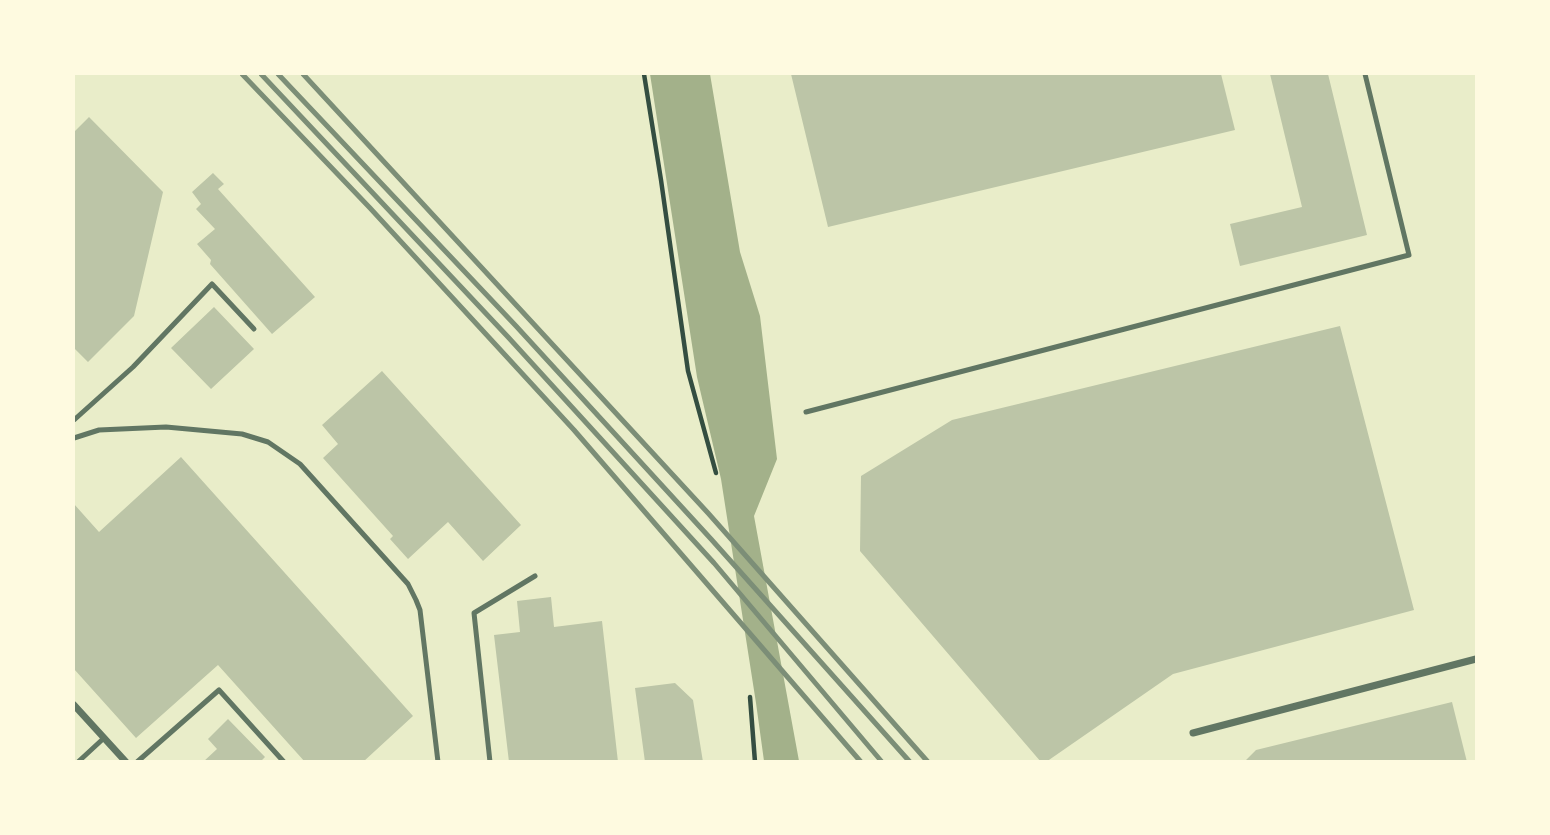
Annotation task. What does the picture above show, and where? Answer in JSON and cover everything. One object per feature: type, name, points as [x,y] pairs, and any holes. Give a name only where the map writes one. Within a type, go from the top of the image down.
[{"type":"street","points":[[1193,733],[1476,659]]},
{"type":"street","points":[[74,705],[126,761]]},
{"type":"lane","points":[[806,412],[1409,256],[1365,74]]},
{"type":"lane","points":[[74,420],[133,367],[212,284],[254,329]]},
{"type":"lane","points":[[74,438],[99,430],[166,427],[242,434],[268,442],[300,464],[408,584],[416,600],[420,610],[438,761]]},
{"type":"lane","points":[[490,761],[474,613],[535,576]]},
{"type":"lane","points":[[137,761],[219,690],[284,761]]},
{"type":"lane","points":[[78,761],[104,738]]},
{"type":"path","points":[[644,74],[662,180],[688,371],[716,473]]},
{"type":"path","points":[[750,697],[755,761]]},
{"type":"shaded area","points":[[650,74],[710,74],[740,252],[760,316],[777,459],[754,516],[799,761],[764,761],[721,479],[697,377]]},
{"type":"building","points":[[791,74],[1221,74],[1235,130],[828,227]]},
{"type":"building","points":[[1270,74],[1328,74],[1367,235],[1240,266],[1230,224],[1302,207]]},
{"type":"building","points":[[89,117],[163,192],[134,316],[88,362],[74,348],[74,132]]},
{"type":"building","points":[[213,173],[224,184],[218,189],[315,297],[272,334],[210,264],[211,260],[197,244],[215,229],[196,209],[201,204],[192,192]]},
{"type":"building","points":[[214,307],[254,349],[211,389],[171,348]]},
{"type":"building","points":[[1340,326],[1414,610],[1173,674],[1046,762],[1041,762],[860,551],[861,476],[952,420]]},
{"type":"building","points":[[382,371],[521,525],[483,561],[448,522],[408,559],[390,539],[393,536],[323,458],[338,444],[322,425]]},
{"type":"building","points":[[181,457],[413,716],[363,762],[305,762],[218,665],[136,738],[74,669],[74,504],[99,532]]},
{"type":"building","points":[[551,597],[554,627],[602,621],[618,762],[509,762],[494,635],[520,632],[517,601]]},
{"type":"building","points":[[675,683],[693,700],[703,762],[645,762],[635,688]]},
{"type":"building","points":[[1452,702],[1467,762],[1244,762],[1256,750]]},
{"type":"building","points":[[228,719],[265,757],[260,762],[203,762],[217,749],[208,739]]},
{"type":"railway","points":[[242,74],[370,208],[574,430],[861,762]]},
{"type":"railway","points":[[261,74],[508,337],[714,563],[882,762]]},
{"type":"railway","points":[[278,74],[516,326],[910,762]]},
{"type":"railway","points":[[303,74],[708,513],[928,762]]}]
